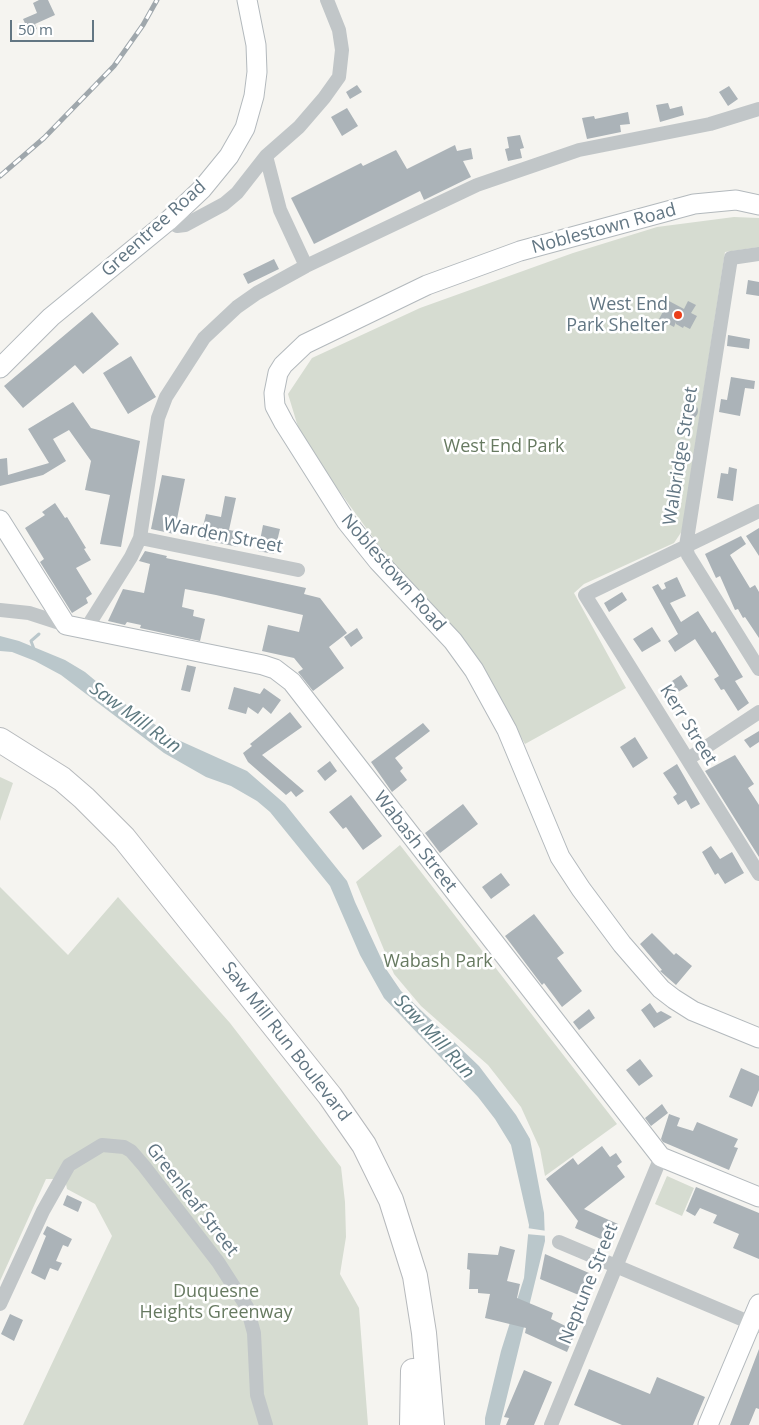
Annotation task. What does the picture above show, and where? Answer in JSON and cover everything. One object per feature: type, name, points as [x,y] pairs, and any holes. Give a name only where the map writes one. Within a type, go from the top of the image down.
[{"type":"highway","name":"Saw Mill Run Boulevard","points":[[0,740],[62,780],[84,798],[124,838],[330,1096],[364,1145],[391,1200],[415,1276],[424,1333],[432,1425]]},
{"type":"highway","name":"Saw Mill Run Boulevard","points":[[0,757],[53,791],[75,808],[114,848],[336,1128],[366,1178],[390,1237],[406,1306],[417,1425]]},
{"type":"highway","points":[[412,1425],[413,1371]]},
{"type":"main road","name":"Greentree Road","points":[[0,368],[51,317],[168,221],[207,182],[229,156],[245,128],[254,96],[257,72],[256,46],[247,0]]},
{"type":"main road","name":"Noblestown Road","points":[[759,205],[736,200],[694,204],[520,251],[427,285],[305,344],[283,364],[278,373],[274,394],[275,406],[284,423],[346,522],[378,562],[453,641],[474,670],[507,730],[560,857],[616,936],[661,989],[693,1011],[759,1038]]},
{"type":"main road","points":[[2,526],[66,625]]},
{"type":"main road","name":"Wabash Street","points":[[66,625],[263,665],[275,670],[292,682],[661,1158]]},
{"type":"main road","points":[[661,1158],[759,1196]]},
{"type":"main road","points":[[708,1425],[755,1325],[759,1304]]},
{"type":"street","points":[[168,221],[176,226],[185,225],[213,211],[236,193],[266,156],[299,127],[324,98],[338,77],[342,50],[339,30],[327,0]]},
{"type":"street","points":[[86,629],[131,557],[140,538],[158,418],[177,378],[204,338],[237,307],[257,293],[306,266],[476,186],[579,150],[710,124],[746,115],[759,109]]},
{"type":"street","points":[[266,156],[280,210],[306,266]]},
{"type":"street","name":"Walbridge Street","points":[[759,254],[731,258],[686,546],[688,554],[759,669]]},
{"type":"street","points":[[686,546],[759,511]]},
{"type":"street","name":"Warden Street","points":[[140,538],[298,570]]},
{"type":"street","name":"Kerr Street","points":[[686,546],[585,595],[759,874]]},
{"type":"street","name":"Wabash Street","points":[[0,610],[30,613],[66,625]]},
{"type":"street","points":[[688,759],[759,712]]},
{"type":"street","name":"Greenleaf Street","points":[[0,1304],[43,1211],[69,1165],[102,1145],[124,1147],[144,1166],[222,1269],[247,1307],[254,1333],[257,1395],[266,1425]]},
{"type":"street","name":"Neptune Street","points":[[551,1425],[661,1158]]},
{"type":"street","points":[[559,1242],[755,1325]]},
{"type":"green space","name":"West End Park","points":[[734,217],[759,218],[759,247],[725,252],[682,531],[674,543],[584,584],[574,593],[626,688],[525,744],[480,669],[380,547],[302,440],[288,394],[312,358],[420,308],[573,253],[657,227]]},
{"type":"green space","points":[[0,777],[13,783],[0,821]]},
{"type":"green space","name":"Wabash Park","points":[[400,845],[617,1124],[545,1176],[540,1149],[521,1107],[488,1065],[421,1006],[394,974],[356,882]]},
{"type":"green space","name":"Duquesne Heights Greenway","points":[[0,887],[68,955],[118,897],[230,1023],[341,1167],[346,1237],[340,1274],[359,1308],[368,1425],[23,1425],[112,1236],[95,1204],[67,1189],[65,1179],[46,1179],[0,1281]]},
{"type":"green space","points":[[667,1176],[694,1188],[682,1216],[655,1204]]},
{"type":"water","name":"Saw Mill Run","points":[[0,636],[19,641],[65,660],[85,672],[115,697],[176,739],[247,771],[285,804],[347,881],[386,969],[401,991],[479,1066],[516,1115],[530,1139],[544,1213],[545,1241],[500,1425],[485,1425],[485,1418],[501,1351],[524,1278],[529,1225],[511,1145],[495,1119],[478,1097],[384,998],[360,955],[330,886],[270,812],[257,801],[231,786],[206,777],[164,753],[61,675],[35,661],[12,652],[0,651]]},
{"type":"pier","points":[[527,1228],[547,1231],[548,1236],[526,1234]]},
{"type":"building","points":[[39,0],[48,0],[55,15],[35,24],[37,29],[29,32],[23,19],[37,13],[33,3]]},
{"type":"building","points":[[357,85],[362,92],[350,99],[346,92]]},
{"type":"building","points":[[729,86],[738,99],[728,106],[719,92]]},
{"type":"building","points":[[668,103],[670,109],[682,106],[684,115],[660,122],[656,105]]},
{"type":"building","points":[[347,108],[358,126],[342,136],[331,117]]},
{"type":"building","points":[[628,112],[630,124],[620,125],[621,132],[587,139],[582,118],[594,116],[595,119]]},
{"type":"building","points":[[520,135],[524,148],[520,149],[522,158],[508,161],[505,149],[509,148],[507,137]]},
{"type":"building","points":[[455,145],[457,151],[471,148],[473,159],[463,161],[471,177],[424,200],[420,191],[314,244],[291,198],[361,163],[363,166],[396,150],[407,169]]},
{"type":"building","points":[[274,259],[279,269],[248,284],[243,274]]},
{"type":"building","points":[[748,280],[759,282],[759,296],[746,294]]},
{"type":"building","name":"West End Park Shelter","points":[[669,301],[684,309],[688,301],[696,305],[691,313],[697,316],[690,329],[684,326],[683,328],[676,324],[676,322],[674,327],[659,319]]},
{"type":"building","points":[[92,312],[119,344],[83,374],[75,365],[23,408],[4,386]]},
{"type":"building","points":[[728,335],[750,339],[749,349],[727,346]]},
{"type":"building","points":[[131,356],[156,397],[128,414],[103,373]]},
{"type":"building","points":[[731,377],[755,381],[754,389],[745,388],[740,416],[719,412],[721,399],[727,400]]},
{"type":"building","points":[[73,402],[91,428],[140,441],[121,547],[100,544],[110,495],[85,490],[91,461],[69,430],[53,439],[66,461],[43,475],[0,486],[0,459],[7,458],[8,475],[49,463],[28,429]]},
{"type":"building","points":[[690,403],[696,405],[698,411],[696,417],[690,419],[684,417],[682,411],[684,405]]},
{"type":"building","points":[[729,467],[737,469],[733,501],[717,498],[721,473],[728,474]]},
{"type":"building","points":[[162,475],[185,479],[174,534],[151,529]]},
{"type":"building","points":[[225,496],[236,498],[229,530],[241,532],[238,547],[200,539],[206,514],[221,517]]},
{"type":"building","points":[[55,503],[65,518],[67,517],[91,560],[76,568],[92,594],[86,598],[88,603],[72,613],[40,562],[44,559],[25,528],[45,515],[42,512]]},
{"type":"building","points":[[263,525],[280,529],[274,554],[258,551]]},
{"type":"building","points":[[759,528],[759,556],[746,536]]},
{"type":"building","points":[[741,536],[746,544],[730,555],[750,588],[755,585],[759,592],[759,638],[745,617],[743,618],[738,609],[735,610],[720,576],[716,578],[705,554]]},
{"type":"building","points":[[145,551],[167,556],[166,558],[306,588],[304,594],[320,598],[347,633],[329,647],[344,668],[313,691],[298,672],[303,669],[294,658],[262,651],[268,625],[299,632],[303,615],[216,595],[185,589],[182,607],[194,610],[193,616],[205,619],[200,641],[140,628],[141,625],[127,622],[125,625],[108,621],[123,589],[144,593],[150,564],[139,561]]},
{"type":"building","points":[[677,577],[686,596],[670,603],[681,622],[698,611],[712,633],[715,631],[743,677],[735,681],[749,703],[738,711],[724,689],[721,690],[714,679],[719,676],[695,639],[675,652],[668,641],[678,634],[652,587],[658,584],[662,590],[666,588],[664,583]]},
{"type":"building","points":[[622,592],[627,600],[609,612],[604,603]]},
{"type":"building","points":[[652,627],[661,641],[642,652],[633,639]]},
{"type":"building","points":[[357,628],[363,638],[351,647],[344,637]]},
{"type":"building","points":[[187,665],[196,667],[190,692],[181,690]]},
{"type":"building","points":[[681,675],[688,686],[670,697],[663,687]]},
{"type":"building","points":[[234,687],[260,694],[264,688],[281,700],[271,714],[263,707],[258,714],[248,707],[246,714],[228,709]]},
{"type":"building","points":[[290,712],[302,727],[262,755],[304,791],[296,797],[291,791],[286,795],[248,762],[243,753],[252,746],[250,744]]},
{"type":"building","points":[[423,723],[430,731],[395,758],[403,768],[400,771],[407,780],[392,792],[371,762]]},
{"type":"building","points":[[759,731],[759,742],[750,748],[744,740]]},
{"type":"building","points":[[635,737],[648,758],[633,768],[620,747]]},
{"type":"building","points":[[735,755],[754,784],[748,788],[759,805],[759,857],[705,771]]},
{"type":"building","points":[[330,761],[337,771],[325,781],[317,771]]},
{"type":"building","points":[[677,764],[700,804],[691,809],[686,800],[678,805],[673,797],[677,794],[663,773]]},
{"type":"building","points":[[351,795],[382,836],[363,850],[346,827],[343,829],[329,812]]},
{"type":"building","points":[[463,804],[478,824],[440,853],[425,833]]},
{"type":"building","points":[[711,846],[720,859],[732,852],[744,873],[725,884],[718,873],[715,875],[702,852]]},
{"type":"building","points":[[501,873],[510,885],[491,899],[482,887]]},
{"type":"building","points":[[534,914],[564,953],[557,958],[582,991],[562,1007],[544,983],[542,985],[505,936]]},
{"type":"building","points":[[652,933],[674,955],[676,953],[692,966],[676,985],[660,971],[662,970],[640,944]]},
{"type":"building","points":[[650,1003],[657,1013],[661,1011],[672,1017],[654,1028],[641,1010]]},
{"type":"building","points":[[589,1009],[595,1018],[579,1030],[573,1022]]},
{"type":"building","points":[[640,1059],[653,1076],[639,1086],[626,1070]]},
{"type":"building","points":[[741,1068],[759,1076],[759,1090],[752,1107],[729,1097]]},
{"type":"building","points":[[662,1104],[668,1113],[651,1126],[645,1118]]},
{"type":"building","points":[[669,1114],[680,1118],[677,1126],[693,1131],[697,1122],[738,1139],[734,1147],[738,1148],[729,1170],[663,1142],[661,1139]]},
{"type":"building","points":[[602,1146],[610,1157],[616,1153],[622,1162],[617,1166],[625,1177],[584,1209],[618,1224],[610,1243],[575,1228],[578,1221],[546,1179],[573,1158],[578,1165]]},
{"type":"building","points":[[696,1187],[759,1213],[759,1259],[733,1248],[739,1234],[713,1223],[717,1215],[700,1208],[695,1216],[686,1211]]},
{"type":"building","points":[[67,1195],[82,1202],[78,1212],[63,1205]]},
{"type":"building","points":[[47,1226],[72,1239],[68,1247],[63,1245],[56,1261],[62,1263],[58,1271],[50,1268],[45,1280],[31,1273],[46,1236],[43,1234]]},
{"type":"building","points":[[500,1246],[515,1250],[507,1281],[520,1284],[517,1298],[553,1313],[551,1319],[576,1331],[567,1352],[525,1333],[526,1328],[485,1318],[490,1294],[478,1293],[478,1289],[469,1289],[470,1270],[467,1269],[468,1253],[498,1255]]},
{"type":"building","points":[[545,1254],[596,1276],[586,1298],[540,1279]]},
{"type":"building","points":[[10,1314],[23,1320],[14,1341],[1,1334]]},
{"type":"building","points":[[759,1349],[759,1409],[756,1408],[749,1425],[730,1425]]},
{"type":"building","points":[[589,1369],[650,1394],[657,1377],[705,1397],[693,1425],[622,1425],[574,1405]]},
{"type":"building","points":[[524,1370],[552,1382],[534,1425],[506,1425],[509,1418],[504,1417]]},
{"type":"waterway","points":[[34,649],[31,641],[39,634]]},
{"type":"railway","points":[[0,176],[44,138],[114,66],[143,25],[157,0]]},
{"type":"place","name":"West End Park Shelter","points":[[678,315]]}]
